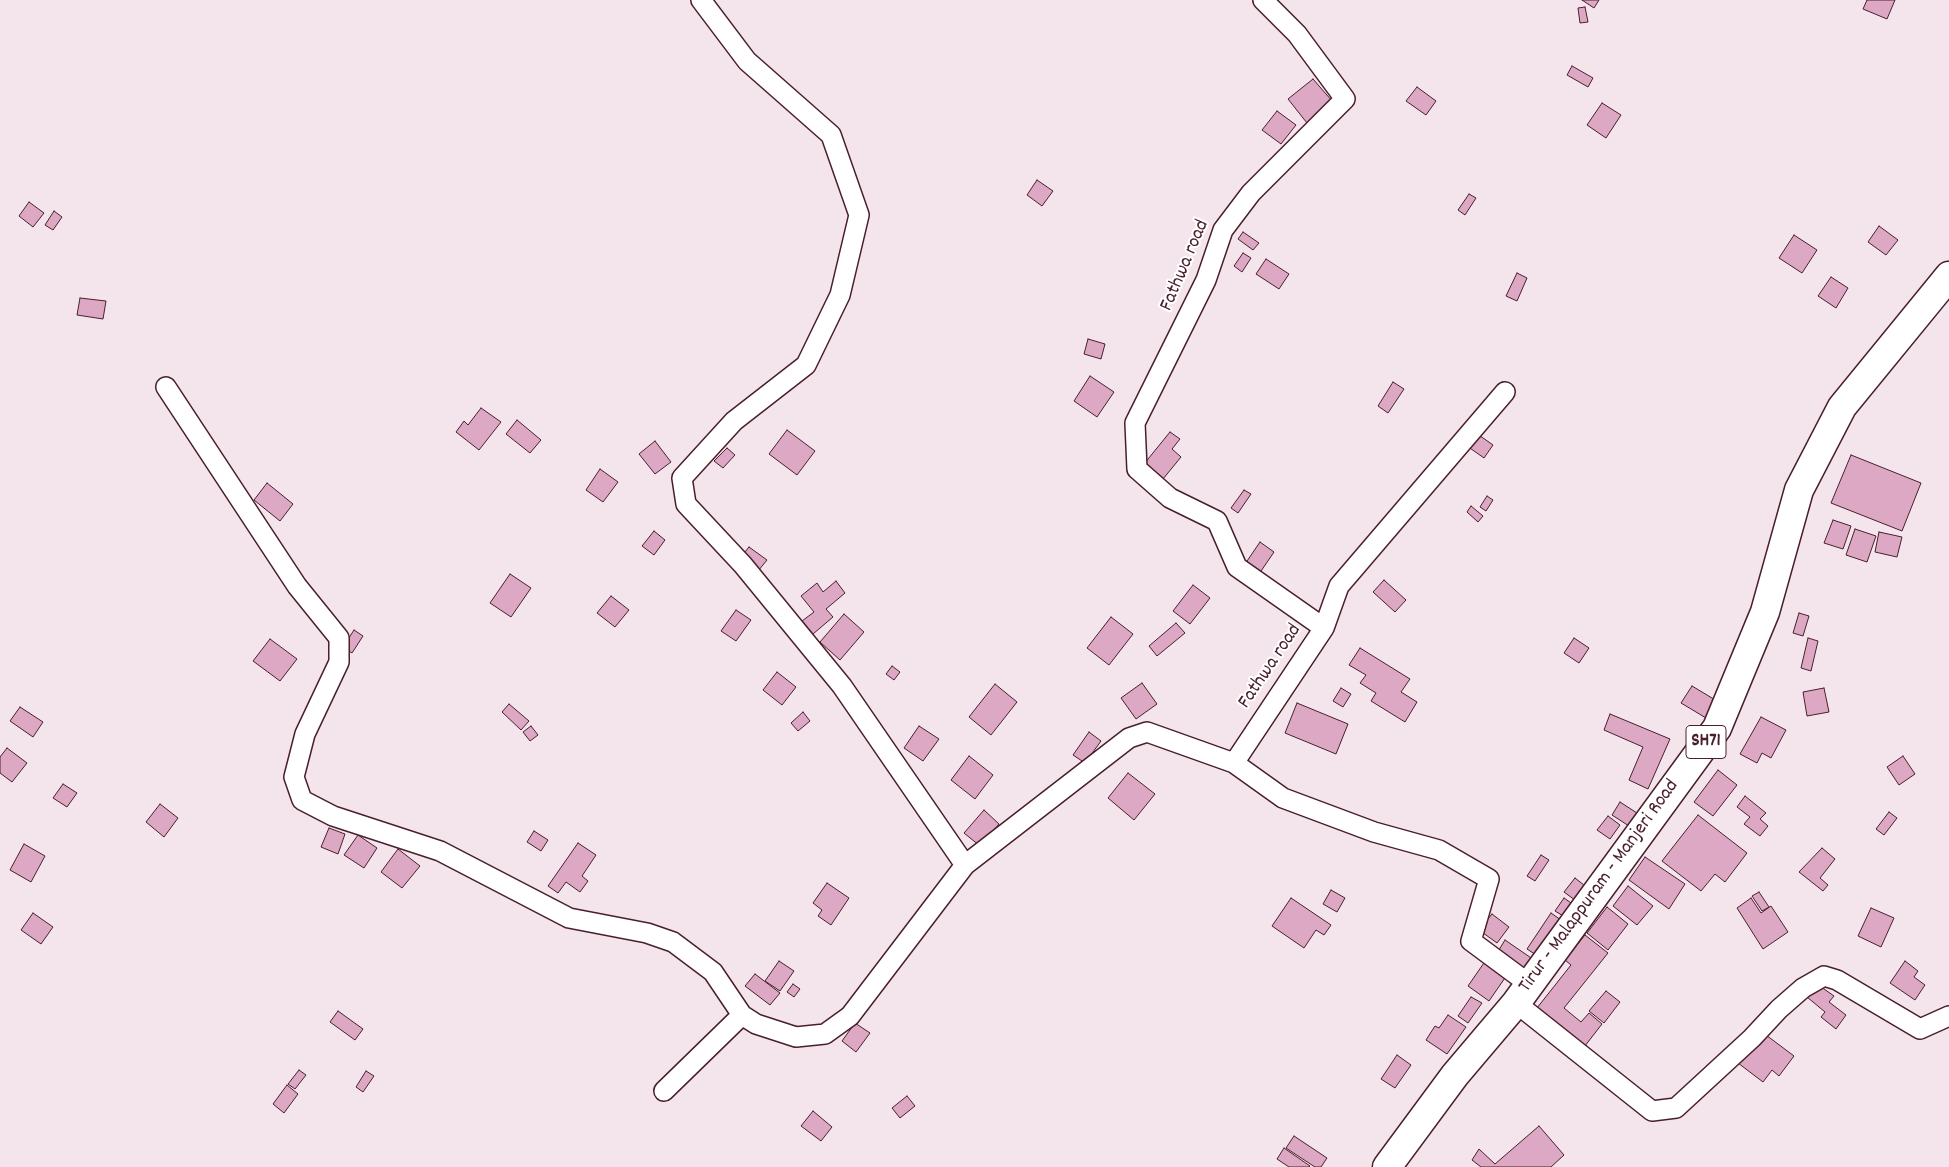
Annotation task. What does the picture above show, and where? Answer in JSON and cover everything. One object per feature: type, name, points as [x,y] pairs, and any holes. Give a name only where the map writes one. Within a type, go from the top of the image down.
[{"type":"main road","name":"Tirur - Malappuram - Manjeri Road","points":[[1387,1167],[1455,1075],[1522,993],[1717,728],[1765,612],[1799,490],[1842,407],[1949,276]]},
{"type":"street","points":[[700,0],[748,61],[831,135],[859,214],[840,295],[806,365],[734,421],[682,478],[686,504],[743,565],[842,686],[965,865]]},
{"type":"street","name":"Fathwa road","points":[[1234,763],[1324,628],[1237,567],[1216,521],[1170,498],[1137,469],[1135,422],[1206,280],[1223,230],[1251,193],[1345,99],[1297,34],[1263,0]]},
{"type":"street","points":[[166,387],[297,586],[339,638],[339,662],[305,734],[294,776],[302,800],[333,816],[440,851],[569,918],[647,933],[673,942],[713,972],[742,1015],[756,1024],[796,1037],[825,1034],[850,1016],[965,865],[1129,738],[1147,732],[1234,763],[1283,798],[1374,832],[1439,850],[1489,878],[1471,942],[1522,993],[1652,1111],[1676,1108],[1752,1038],[1779,1009],[1803,988],[1824,976],[1837,980],[1920,1028],[1949,1016]]},
{"type":"street","points":[[1324,628],[1339,586],[1505,392]]},
{"type":"street","points":[[664,1091],[742,1015]]},
{"type":"building","points":[[1582,0],[1599,0],[1594,8]]},
{"type":"building","points":[[1867,0],[1895,0],[1887,19],[1863,9]]},
{"type":"building","points":[[1585,7],[1588,22],[1580,23],[1578,8]]},
{"type":"building","points":[[1572,66],[1593,78],[1588,87],[1567,75]]},
{"type":"building","points":[[1313,79],[1333,102],[1307,123],[1288,99]]},
{"type":"building","points":[[1417,87],[1436,101],[1426,115],[1406,101]]},
{"type":"building","points":[[1602,103],[1621,115],[1606,138],[1587,125]]},
{"type":"building","points":[[1277,111],[1296,125],[1281,144],[1262,130]]},
{"type":"building","points":[[1037,180],[1053,191],[1042,206],[1027,195]]},
{"type":"building","points":[[1469,194],[1476,198],[1465,215],[1458,210]]},
{"type":"building","points":[[29,202],[44,213],[33,227],[19,216]]},
{"type":"building","points":[[54,211],[62,217],[53,230],[45,225]]},
{"type":"building","points":[[1879,226],[1898,240],[1886,255],[1868,242]]},
{"type":"building","points":[[1243,232],[1259,243],[1253,250],[1238,239]]},
{"type":"building","points":[[1794,235],[1817,250],[1802,273],[1779,258]]},
{"type":"building","points":[[1243,253],[1251,258],[1242,272],[1234,266]]},
{"type":"building","points":[[1266,259],[1289,274],[1279,289],[1256,274]]},
{"type":"building","points":[[1517,273],[1527,278],[1517,301],[1506,296]]},
{"type":"building","points":[[1831,277],[1848,288],[1836,308],[1818,296]]},
{"type":"building","points":[[80,298],[106,301],[103,319],[77,315]]},
{"type":"building","points":[[1088,339],[1105,344],[1101,359],[1084,354]]},
{"type":"building","points":[[1090,376],[1114,392],[1097,417],[1074,401]]},
{"type":"building","points":[[1393,382],[1404,389],[1388,413],[1378,406]]},
{"type":"building","points":[[481,408],[501,422],[479,450],[456,432],[464,421],[468,425]]},
{"type":"building","points":[[517,420],[541,440],[530,453],[506,434]]},
{"type":"building","points":[[787,430],[815,451],[797,475],[769,454]]},
{"type":"building","points":[[1170,432],[1180,439],[1172,449],[1181,457],[1163,479],[1144,464]]},
{"type":"building","points":[[1476,433],[1493,445],[1484,458],[1467,446]]},
{"type":"building","points":[[655,441],[671,462],[655,474],[639,454]]},
{"type":"building","points":[[727,448],[735,455],[723,468],[714,461]]},
{"type":"building","points":[[1851,455],[1921,483],[1902,531],[1831,503]]},
{"type":"building","points":[[600,469],[618,482],[603,502],[586,490]]},
{"type":"building","points":[[267,483],[293,504],[280,521],[254,500]]},
{"type":"building","points":[[1244,490],[1251,494],[1238,513],[1231,508]]},
{"type":"building","points":[[1487,496],[1493,500],[1486,511],[1480,507]]},
{"type":"building","points":[[1471,506],[1483,516],[1478,522],[1467,512]]},
{"type":"building","points":[[1833,520],[1851,526],[1843,549],[1824,543]]},
{"type":"building","points":[[1855,529],[1876,536],[1867,562],[1846,555]]},
{"type":"building","points":[[654,531],[665,540],[654,555],[642,546]]},
{"type":"building","points":[[1879,532],[1902,537],[1897,557],[1875,552]]},
{"type":"building","points":[[1260,542],[1274,552],[1259,574],[1245,564]]},
{"type":"building","points":[[749,547],[767,560],[758,571],[741,557]]},
{"type":"building","points":[[510,574],[531,588],[511,617],[490,603]]},
{"type":"building","points":[[1384,580],[1406,600],[1395,612],[1373,592]]},
{"type":"building","points":[[836,581],[845,593],[826,609],[833,617],[813,634],[802,621],[814,612],[801,596],[817,583],[823,592]]},
{"type":"building","points":[[1193,585],[1210,598],[1190,624],[1173,611]]},
{"type":"building","points":[[611,596],[629,610],[615,627],[597,613]]},
{"type":"building","points":[[736,610],[751,620],[736,641],[721,631]]},
{"type":"building","points":[[1799,613],[1809,616],[1803,636],[1793,633]]},
{"type":"building","points":[[844,614],[864,632],[840,660],[820,642]]},
{"type":"building","points":[[1111,617],[1133,634],[1109,665],[1087,648]]},
{"type":"building","points":[[1176,623],[1185,633],[1157,656],[1149,646]]},
{"type":"building","points":[[354,630],[363,636],[352,653],[343,647]]},
{"type":"building","points":[[1574,638],[1589,648],[1579,663],[1564,653]]},
{"type":"building","points":[[1808,638],[1818,641],[1811,671],[1801,668]]},
{"type":"building","points":[[270,639],[297,659],[280,681],[253,661]]},
{"type":"building","points":[[1360,648],[1410,679],[1401,692],[1417,702],[1405,722],[1371,701],[1376,693],[1360,683],[1366,675],[1349,665]]},
{"type":"building","points":[[892,666],[900,672],[894,680],[886,674]]},
{"type":"building","points":[[777,672],[796,687],[782,705],[763,690]]},
{"type":"building","points":[[1142,683],[1157,704],[1136,719],[1121,698]]},
{"type":"building","points":[[995,684],[1017,702],[991,735],[969,717]]},
{"type":"building","points":[[1692,686],[1717,701],[1706,718],[1681,703]]},
{"type":"building","points":[[1341,688],[1351,694],[1343,707],[1333,701]]},
{"type":"building","points":[[1824,688],[1829,712],[1807,716],[1803,692]]},
{"type":"building","points":[[1297,703],[1348,724],[1336,754],[1285,733]]},
{"type":"building","points":[[509,704],[529,721],[521,730],[502,712]]},
{"type":"building","points":[[20,707],[43,722],[33,737],[10,721]]},
{"type":"building","points":[[803,712],[810,721],[798,731],[791,723]]},
{"type":"building","points":[[1610,714],[1670,739],[1648,789],[1629,780],[1643,747],[1604,730]]},
{"type":"building","points":[[1761,717],[1786,730],[1771,758],[1762,753],[1757,763],[1740,754]]},
{"type":"building","points":[[531,726],[538,735],[530,741],[523,732]]},
{"type":"building","points":[[919,726],[939,739],[923,761],[904,748]]},
{"type":"building","points":[[1089,732],[1101,741],[1085,763],[1073,755]]},
{"type":"building","points":[[7,748],[27,763],[12,782],[0,773],[0,757]]},
{"type":"building","points":[[969,756],[993,775],[975,799],[951,780]]},
{"type":"building","points":[[1903,756],[1915,774],[1899,785],[1887,767]]},
{"type":"building","points":[[1718,770],[1737,785],[1713,816],[1694,802]]},
{"type":"building","points":[[1128,773],[1155,794],[1134,820],[1108,798]]},
{"type":"building","points":[[63,784],[77,793],[67,807],[53,798]]},
{"type":"building","points":[[1745,796],[1766,813],[1760,819],[1768,826],[1760,836],[1744,824],[1750,817],[1737,807]]},
{"type":"building","points":[[1620,802],[1637,813],[1629,826],[1612,815]]},
{"type":"building","points":[[160,804],[178,818],[164,837],[146,822]]},
{"type":"building","points":[[984,810],[999,824],[980,846],[964,833]]},
{"type":"building","points":[[1889,812],[1897,818],[1884,835],[1876,829]]},
{"type":"building","points":[[1698,815],[1747,853],[1725,882],[1715,874],[1701,891],[1662,861]]},
{"type":"building","points":[[1608,816],[1620,825],[1610,839],[1597,830]]},
{"type":"building","points":[[329,828],[345,834],[338,854],[321,847]]},
{"type":"building","points":[[534,831],[548,840],[541,851],[527,842]]},
{"type":"building","points":[[358,835],[377,848],[364,868],[344,855]]},
{"type":"building","points":[[578,843],[596,855],[582,876],[588,881],[580,892],[566,882],[558,893],[548,886]]},
{"type":"building","points":[[24,844],[45,856],[31,882],[10,870]]},
{"type":"building","points":[[1822,848],[1835,859],[1820,878],[1828,885],[1823,891],[1799,872]]},
{"type":"building","points":[[398,849],[420,866],[402,888],[381,872]]},
{"type":"building","points":[[1541,855],[1549,860],[1535,881],[1527,876]]},
{"type":"building","points":[[1645,857],[1685,884],[1669,909],[1629,880]]},
{"type":"building","points":[[1575,878],[1589,889],[1579,903],[1564,892]]},
{"type":"building","points":[[827,883],[849,898],[831,925],[818,916],[822,910],[813,903]]},
{"type":"building","points":[[1628,886],[1653,906],[1637,925],[1613,906]]},
{"type":"building","points":[[1331,890],[1345,898],[1337,912],[1323,904]]},
{"type":"building","points":[[1759,892],[1769,907],[1762,911],[1752,896]]},
{"type":"building","points":[[1291,898],[1331,925],[1324,935],[1316,930],[1304,948],[1272,926]]},
{"type":"building","points":[[1564,898],[1574,905],[1565,917],[1555,911]]},
{"type":"building","points":[[1751,898],[1761,913],[1771,906],[1788,932],[1763,949],[1737,908]]},
{"type":"building","points":[[1607,907],[1628,924],[1608,950],[1587,933]]},
{"type":"building","points":[[1871,908],[1894,918],[1881,947],[1858,936]]},
{"type":"building","points":[[33,913],[53,927],[41,944],[21,930]]},
{"type":"building","points":[[1551,913],[1568,925],[1544,960],[1527,949]]},
{"type":"building","points":[[1492,914],[1509,927],[1497,943],[1479,930]]},
{"type":"building","points":[[1585,935],[1608,953],[1564,1008],[1581,1022],[1589,1013],[1602,1024],[1581,1051],[1533,1013],[1571,965],[1565,960]]},
{"type":"building","points":[[1505,940],[1537,962],[1528,975],[1497,953]]},
{"type":"building","points":[[1486,960],[1507,975],[1489,1001],[1468,986]]},
{"type":"building","points":[[779,961],[794,971],[780,991],[765,981]]},
{"type":"building","points":[[1905,961],[1918,971],[1914,977],[1925,985],[1915,1000],[1890,983]]},
{"type":"building","points":[[755,974],[780,993],[770,1005],[745,986]]},
{"type":"building","points":[[793,984],[800,989],[794,997],[787,992]]},
{"type":"building","points":[[1817,984],[1834,996],[1829,1002],[1846,1015],[1836,1029],[1821,1017],[1825,1012],[1807,997]]},
{"type":"building","points":[[1606,991],[1620,1002],[1604,1023],[1589,1011]]},
{"type":"building","points":[[1471,997],[1482,1003],[1468,1023],[1458,1016]]},
{"type":"building","points":[[338,1011],[363,1029],[355,1040],[330,1022]]},
{"type":"building","points":[[1448,1015],[1466,1027],[1447,1054],[1426,1040],[1435,1026],[1439,1028]]},
{"type":"building","points":[[855,1023],[870,1033],[856,1052],[842,1041]]},
{"type":"building","points":[[1762,1032],[1794,1056],[1779,1076],[1772,1070],[1763,1082],[1738,1063]]},
{"type":"building","points":[[1397,1055],[1411,1065],[1395,1088],[1381,1079]]},
{"type":"building","points":[[299,1070],[306,1075],[295,1089],[288,1084]]},
{"type":"building","points":[[366,1071],[374,1076],[363,1092],[356,1087]]},
{"type":"building","points":[[287,1085],[298,1094],[284,1113],[273,1104]]},
{"type":"building","points":[[907,1096],[915,1106],[900,1118],[892,1108]]},
{"type":"building","points":[[813,1111],[832,1127],[821,1141],[801,1126]]},
{"type":"building","points":[[1539,1126],[1564,1155],[1551,1167],[1481,1167],[1472,1160],[1479,1149],[1495,1164]]},
{"type":"building","points":[[1294,1136],[1327,1158],[1321,1167],[1315,1167],[1286,1148]]},
{"type":"building","points":[[1284,1148],[1310,1166],[1289,1167],[1277,1159]]}]
